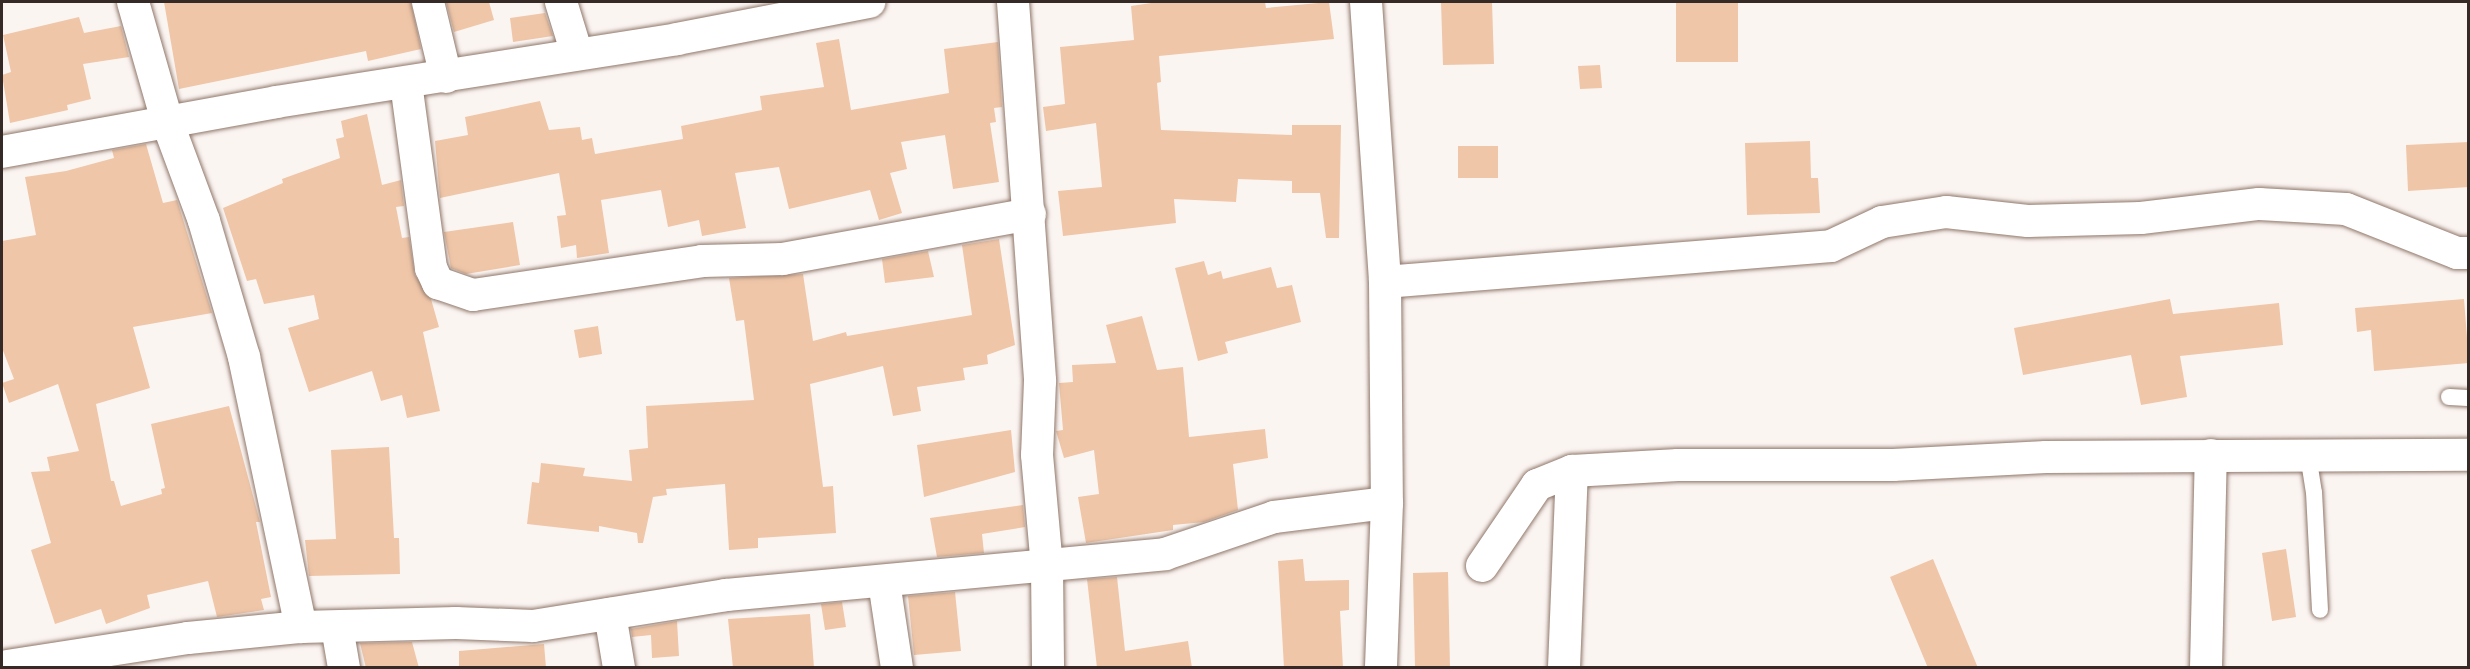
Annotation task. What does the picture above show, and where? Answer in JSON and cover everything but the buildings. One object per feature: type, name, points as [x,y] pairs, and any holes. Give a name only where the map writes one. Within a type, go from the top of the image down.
[{"type":"street","points":[[133,2],[168,124],[204,221],[244,357],[301,627]]},
{"type":"street","points":[[428,2],[446,77]]},
{"type":"street","points":[[561,2],[577,54]]},
{"type":"street","points":[[1013,2],[1030,214],[1040,381],[1037,455],[1047,567],[1048,668]]},
{"type":"street","points":[[1366,2],[1384,282],[1387,503],[1381,668]]},
{"type":"street","points":[[2,152],[677,39],[852,3]]},
{"type":"street","points":[[406,83],[430,268],[438,283],[473,295],[702,261],[783,259],[1030,214]]},
{"type":"street","points":[[1384,282],[1831,246],[1882,222],[1946,212],[2050,221],[2141,218],[2259,204],[2346,209],[2457,253],[2469,254]]},
{"type":"street","points":[[2206,668],[2211,455]]},
{"type":"street","points":[[1482,566],[1537,485],[1572,471],[1678,465],[1893,465],[2046,457],[2469,455]]},
{"type":"street","points":[[1564,668],[1572,471]]},
{"type":"street","points":[[6,659],[301,627],[456,623],[506,627],[610,614],[726,595],[1047,567],[1165,554],[1274,517],[1387,503]]},
{"type":"street","points":[[884,582],[897,668]]},
{"type":"street","points":[[610,614],[619,668]]},
{"type":"street","points":[[337,627],[344,668]]},
{"type":"lane","points":[[2449,397],[2469,398]]},
{"type":"lane","points":[[2308,455],[2314,492],[2320,610]]}]
